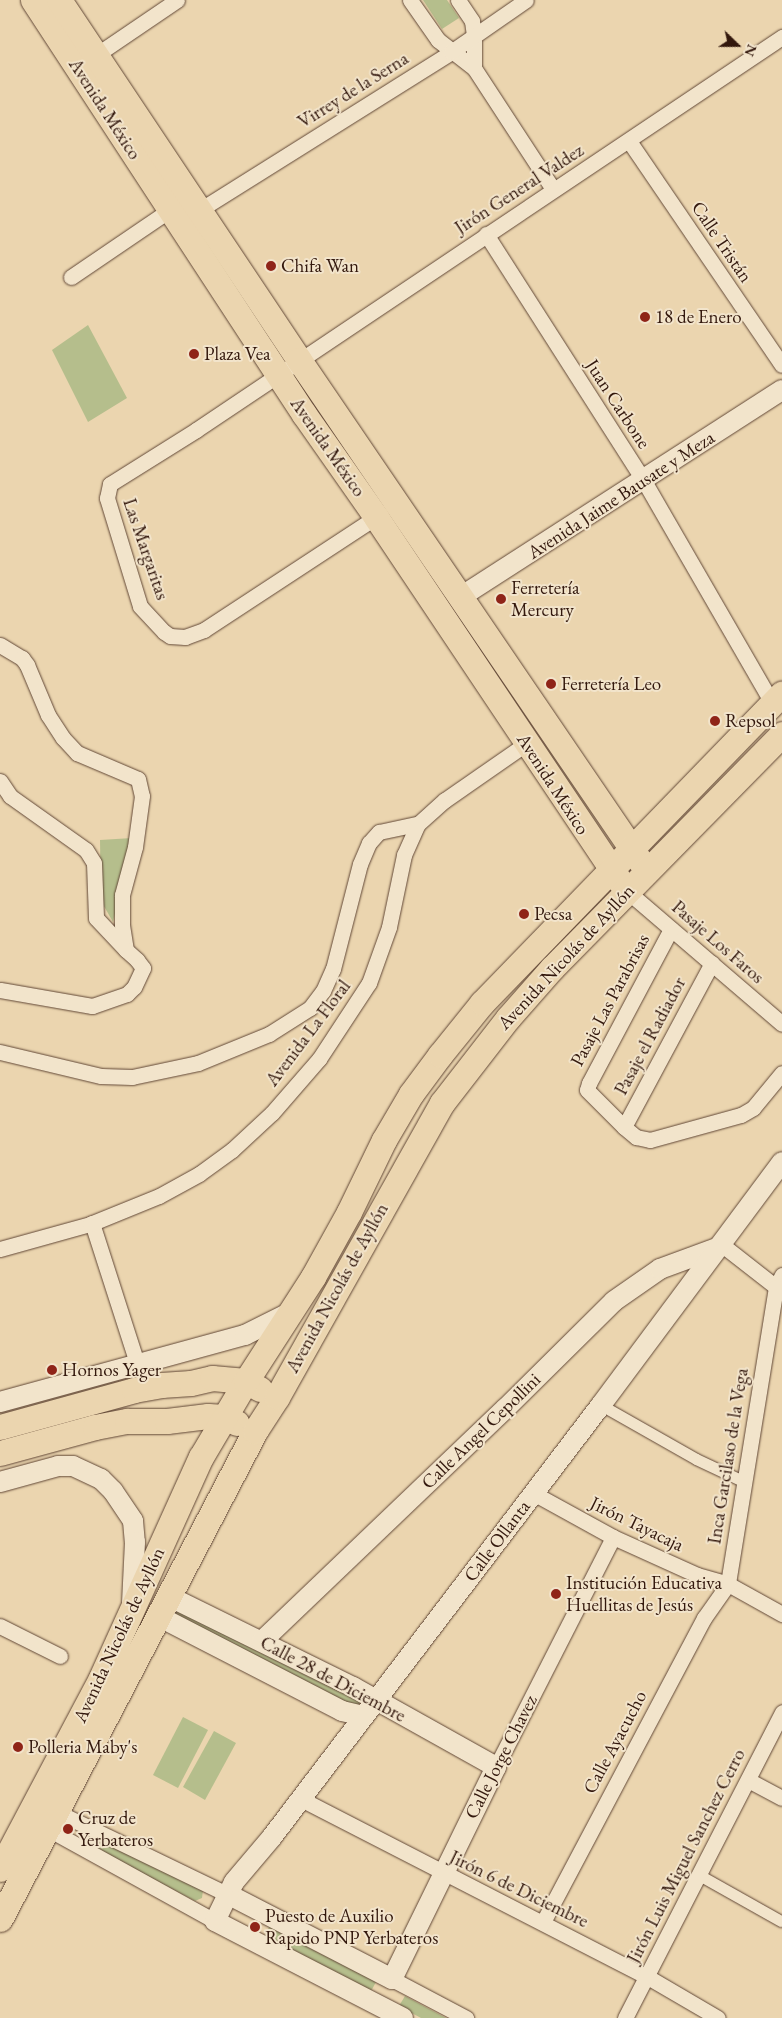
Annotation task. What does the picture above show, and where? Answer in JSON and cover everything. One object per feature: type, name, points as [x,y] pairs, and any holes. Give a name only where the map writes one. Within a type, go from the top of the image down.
[{"type":"main road","name":"Avenida México","points":[[32,0],[278,373],[376,517],[610,870],[627,891]]},
{"type":"main road","name":"Avenida México","points":[[59,0],[299,360],[648,871]]},
{"type":"main road","name":"Avenida Nicolás de Ayllón","points":[[0,1869],[101,1678],[201,1457],[332,1245],[384,1140],[411,1094],[440,1055],[508,974],[777,698]]},
{"type":"main road","name":"Avenida Nicolás de Ayllón","points":[[0,1920],[255,1432],[277,1397],[386,1198],[442,1102],[508,1018],[627,891],[782,734]]},
{"type":"main road","points":[[0,1427],[134,1390],[191,1383],[212,1378],[246,1382],[277,1397]]},
{"type":"main road","points":[[0,1452],[94,1427],[127,1421],[167,1421],[208,1416],[225,1417],[255,1432]]},
{"type":"street","points":[[96,55],[177,0]]},
{"type":"street","points":[[410,0],[438,40],[474,68],[553,189]]},
{"type":"street","points":[[458,0],[472,21],[474,68]]},
{"type":"street","name":"Virrey de la Serna","points":[[198,210],[451,52],[526,0]]},
{"type":"street","name":"Jirón General Valdez","points":[[278,373],[782,37]]},
{"type":"street","name":"Calle Tristán","points":[[629,140],[782,365]]},
{"type":"street","points":[[71,277],[171,209]]},
{"type":"street","name":"Juan Carbone","points":[[486,234],[644,481],[777,698]]},
{"type":"street","name":"Las Margaritas","points":[[278,373],[196,430],[110,484],[107,498],[140,606],[158,627],[170,636],[185,637],[204,630],[376,517]]},
{"type":"street","name":"Avenida Jaime Bausate y Meza","points":[[460,598],[644,481],[782,390]]},
{"type":"street","points":[[0,645],[22,658],[27,665],[48,716],[63,738],[77,753],[138,779],[142,796],[134,847],[122,895],[122,926],[126,950]]},
{"type":"street","points":[[0,1052],[101,1076],[132,1077],[198,1063],[269,1034],[310,1008],[322,991],[333,969],[360,864],[369,843],[379,832],[418,824],[445,800],[526,743]]},
{"type":"street","points":[[0,781],[5,801],[86,850],[94,863],[96,918],[143,968],[134,987],[127,994],[92,1006],[0,990]]},
{"type":"street","name":"Avenida La Floral","points":[[0,1249],[92,1223],[159,1196],[206,1169],[232,1150],[272,1113],[318,1059],[369,983],[389,927],[404,854],[418,824]]},
{"type":"street","name":"Pasaje Los Faros","points":[[627,891],[782,1024]]},
{"type":"street","name":"Pasaje Las Parabrisas","points":[[624,1127],[587,1090],[671,929]]},
{"type":"street","name":"Pasaje el Radiador","points":[[624,1127],[712,963]]},
{"type":"street","points":[[624,1127],[636,1137],[650,1140],[741,1115],[753,1108],[782,1072]]},
{"type":"street","name":"Calle Ollanta","points":[[215,1921],[234,1882],[301,1799],[601,1405],[782,1162]]},
{"type":"street","points":[[92,1223],[138,1363]]},
{"type":"street","points":[[719,1246],[779,1281]]},
{"type":"street","name":"Calle Angel Cepollini","points":[[262,1641],[505,1409],[614,1301],[660,1269],[719,1246]]},
{"type":"street","name":"Inca Garcilaso de la Vega","points":[[728,1584],[779,1281]]},
{"type":"street","points":[[0,1402],[245,1335],[291,1312]]},
{"type":"street","points":[[601,1405],[696,1459],[745,1482]]},
{"type":"street","points":[[0,1482],[58,1466],[73,1466],[101,1479],[113,1491],[132,1521],[135,1542],[132,1611]]},
{"type":"street","name":"Jirón Tayacaja","points":[[533,1493],[613,1537],[697,1575],[728,1584]]},
{"type":"street","name":"Calle Jorge Chavez","points":[[392,1979],[442,1873],[613,1537]]},
{"type":"street","points":[[728,1584],[782,1614]]},
{"type":"street","name":"Calle Ayacucho","points":[[543,1922],[704,1618],[728,1584]]},
{"type":"street","name":"Calle 28 de Diciembre","points":[[163,1606],[262,1641],[376,1700],[496,1767]]},
{"type":"street","name":"Calle 28 de Diciembre","points":[[163,1606],[342,1711],[363,1716]]},
{"type":"street","points":[[0,1626],[60,1656]]},
{"type":"street","name":"Jirón Luis Miguel Sanchez Cerro","points":[[625,2018],[782,1712]]},
{"type":"street","points":[[748,1780],[782,1798]]},
{"type":"street","name":"Jirón 6 de Diciembre","points":[[301,1799],[646,1976],[718,2018]]},
{"type":"street","points":[[52,1821],[228,1894],[466,2018]]},
{"type":"street","points":[[52,1821],[215,1921],[403,2018]]},
{"type":"street","points":[[699,1875],[781,1921]]},
{"type":"green space","points":[[423,0],[447,0],[459,18],[442,29]]},
{"type":"green space","points":[[88,325],[127,398],[88,422],[52,350]]},
{"type":"green space","points":[[132,838],[113,922],[101,901],[100,840]]},
{"type":"green space","points":[[176,1601],[361,1699],[358,1707],[354,1710],[170,1612]]},
{"type":"green space","points":[[183,1717],[208,1730],[178,1788],[153,1775]]},
{"type":"green space","points":[[214,1731],[236,1743],[205,1800],[183,1787]]},
{"type":"green space","points":[[84,1829],[203,1890],[202,1898],[195,1901],[79,1841]]},
{"type":"green space","points":[[269,1927],[376,1982],[369,1995],[264,1938]]},
{"type":"green space","points":[[405,1996],[446,2018],[421,2018],[399,2006]]},
{"type":"place","name":"Chifa Wan","points":[[271,266]]},
{"type":"place","name":"18 de Enero","points":[[645,317]]},
{"type":"place","name":"Plaza Vea","points":[[194,354]]},
{"type":"place","name":"Ferretería Mercury","points":[[501,599]]},
{"type":"place","name":"Ferretería Leo","points":[[551,684]]},
{"type":"place","name":"Repsol","points":[[715,721]]},
{"type":"place","name":"Pecsa","points":[[524,914]]},
{"type":"place","name":"Hornos Yager","points":[[52,1370]]},
{"type":"place","name":"Institución Educativa Huellitas de Jesús","points":[[556,1594]]},
{"type":"place","name":"Polleria Maby's","points":[[18,1747]]},
{"type":"place","name":"Cruz de Yerbateros","points":[[68,1829]]},
{"type":"place","name":"Puesto de Auxilio Rapido PNP Yerbateros","points":[[255,1927]]}]
